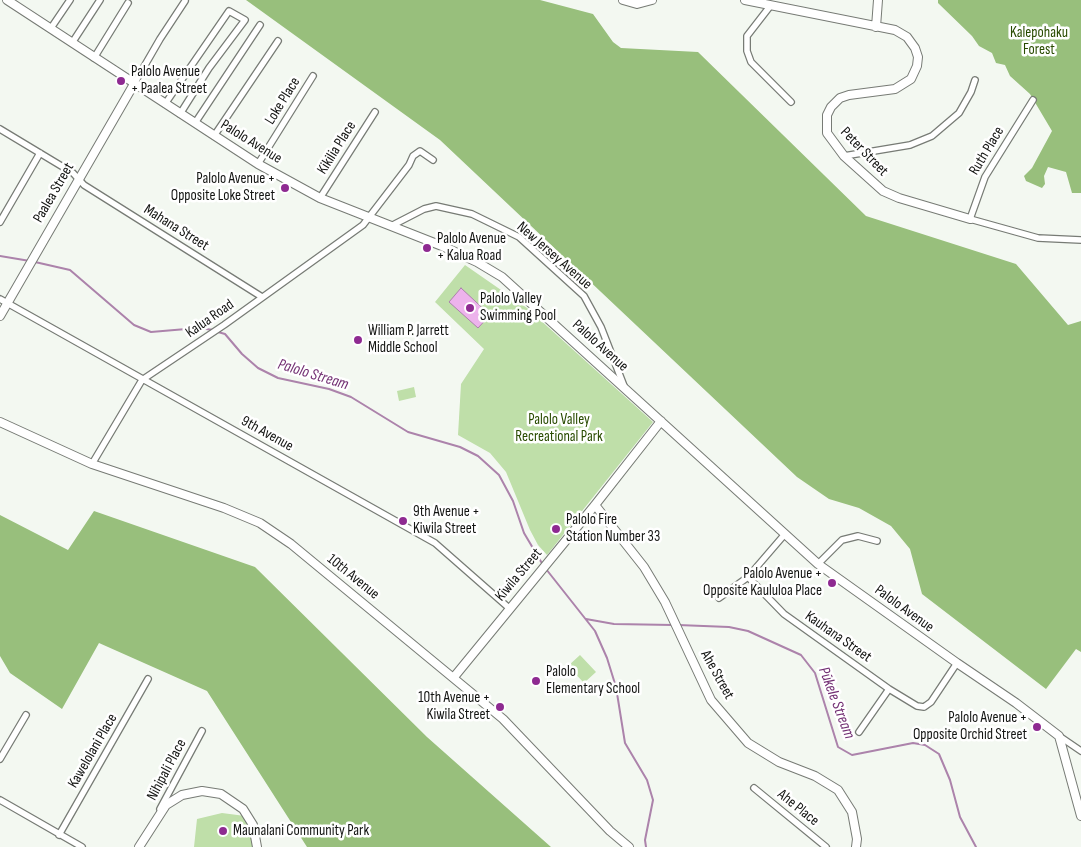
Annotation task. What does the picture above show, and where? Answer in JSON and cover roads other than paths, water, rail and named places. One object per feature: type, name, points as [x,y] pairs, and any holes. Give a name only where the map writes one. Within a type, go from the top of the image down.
[{"type":"street","points":[[50,28],[70,0]]},
{"type":"street","points":[[72,43],[100,0]]},
{"type":"street","points":[[622,0],[637,4],[652,0]]},
{"type":"street","name":"Peter Street","points":[[745,0],[895,30],[907,37],[917,52],[917,66],[911,79],[900,87],[849,95],[833,104],[827,115],[826,129],[831,141],[844,156],[876,185],[891,195],[1038,238],[1081,240]]},
{"type":"street","points":[[876,27],[878,0]]},
{"type":"street","name":"Palolo Avenue","points":[[10,1],[258,164],[320,198],[468,257],[502,277],[818,564],[956,663],[1016,703],[1059,736]]},
{"type":"street","points":[[134,84],[185,1]]},
{"type":"street","points":[[94,58],[128,3]]},
{"type":"street","points":[[771,5],[747,36],[746,51],[751,62],[791,102]]},
{"type":"street","points":[[165,104],[229,11],[245,20],[209,68],[180,114]]},
{"type":"street","points":[[194,123],[260,25]]},
{"type":"street","points":[[214,136],[278,41]]},
{"type":"street","name":"Loke Place","points":[[258,164],[313,76]]},
{"type":"street","points":[[844,156],[910,145],[932,136],[959,113],[968,98],[974,80]]},
{"type":"street","name":"Paalea Street","points":[[0,316],[4,301],[35,253],[134,84]]},
{"type":"street","name":"Ruth Place","points":[[970,218],[985,177],[1033,100]]},
{"type":"street","name":"Kikilia Place","points":[[320,198],[375,112]]},
{"type":"street","name":"Mahana Street","points":[[0,129],[73,173],[78,179],[262,297]]},
{"type":"street","name":"Kalua Road","points":[[92,464],[142,380],[212,333],[363,225],[409,166],[413,156],[420,151],[434,160]]},
{"type":"street","points":[[0,222],[40,153]]},
{"type":"street","name":"New Jersey Avenue","points":[[391,226],[424,209],[436,206],[472,214],[518,237],[584,296],[601,327],[624,386]]},
{"type":"street","name":"9th Avenue","points":[[4,301],[434,543],[509,608]]},
{"type":"street","name":"Kiwila Street","points":[[454,677],[661,421]]},
{"type":"street","name":"10th Avenue","points":[[0,422],[92,464],[224,508],[260,523],[291,544],[503,719],[610,831],[629,847]]},
{"type":"street","name":"Ahe Street","points":[[595,505],[644,567],[672,618],[711,700],[748,743],[779,762],[815,776],[838,790],[852,812],[857,840],[856,847]]},
{"type":"street","points":[[719,598],[748,578],[785,534]]},
{"type":"street","points":[[818,564],[842,540],[858,536],[877,541]]},
{"type":"street","name":"Kauhana Street","points":[[748,578],[784,614],[889,689],[917,706],[924,707],[931,702],[956,663]]},
{"type":"street","name":"Kawelolani Place","points":[[59,834],[148,679]]},
{"type":"street","points":[[859,732],[889,689]]},
{"type":"street","points":[[0,759],[26,715]]},
{"type":"street","name":"Nihipali Place","points":[[154,821],[202,731]]},
{"type":"street","points":[[1059,736],[1081,751]]},
{"type":"street","points":[[1059,736],[1081,816]]},
{"type":"street","name":"Ahe Place","points":[[754,788],[826,847]]},
{"type":"street","points":[[139,847],[166,805],[182,795],[195,791],[215,792],[233,800],[247,814],[255,832],[257,847]]},
{"type":"street","points":[[0,800],[82,847]]},
{"type":"waterway","name":"Palolo Stream","points":[[0,256],[30,261]]},
{"type":"waterway","name":"Palolo Stream","points":[[35,262],[70,270],[134,325],[151,332],[198,328],[214,330]]},
{"type":"waterway","name":"Palolo Stream","points":[[218,332],[225,334],[242,354],[258,368],[278,378],[329,389],[351,397],[408,432],[460,447],[478,456],[499,475],[513,501],[524,533],[543,565]]},
{"type":"waterway","points":[[546,569],[595,631],[607,658],[616,687],[625,743],[647,780],[653,800],[645,840],[646,847]]},
{"type":"waterway","name":"Pūkele Stream","points":[[586,619],[614,624],[673,625]]},
{"type":"waterway","name":"Pūkele Stream","points":[[678,625],[729,627],[748,631],[801,655],[815,673],[838,747],[852,755],[913,743],[925,745],[939,754],[950,780],[960,817],[976,847]]},
{"type":"place","name":"Palolo Avenue + Paalea Street","points":[[121,81]]},
{"type":"place","name":"Palolo Avenue + Opposite Loke Street","points":[[285,188]]},
{"type":"place","name":"Palolo Avenue + Kalua Road","points":[[427,248]]},
{"type":"place","name":"Palolo Valley Swimming Pool","points":[[470,308]]},
{"type":"place","name":"William P. Jarrett Middle School","points":[[358,340]]},
{"type":"place","name":"9th Avenue + Kiwila Street","points":[[403,521]]},
{"type":"place","name":"Palolo Fire Station Number 33","points":[[556,529]]},
{"type":"place","name":"Palolo Avenue + Opposite Kaululoa Place","points":[[832,583]]},
{"type":"place","name":"Palolo Elementary School","points":[[536,681]]},
{"type":"place","name":"10th Avenue + Kiwila Street","points":[[500,707]]},
{"type":"place","name":"Palolo Avenue + Opposite Orchid Street","points":[[1037,727]]},
{"type":"place","name":"Maunalani Community Park","points":[[223,831]]},
{"type":"park label","name":"Kalepohaku Forest","points":[[1039,42]]},
{"type":"park label","name":"Palolo Valley Recreational Park","points":[[559,428]]}]
